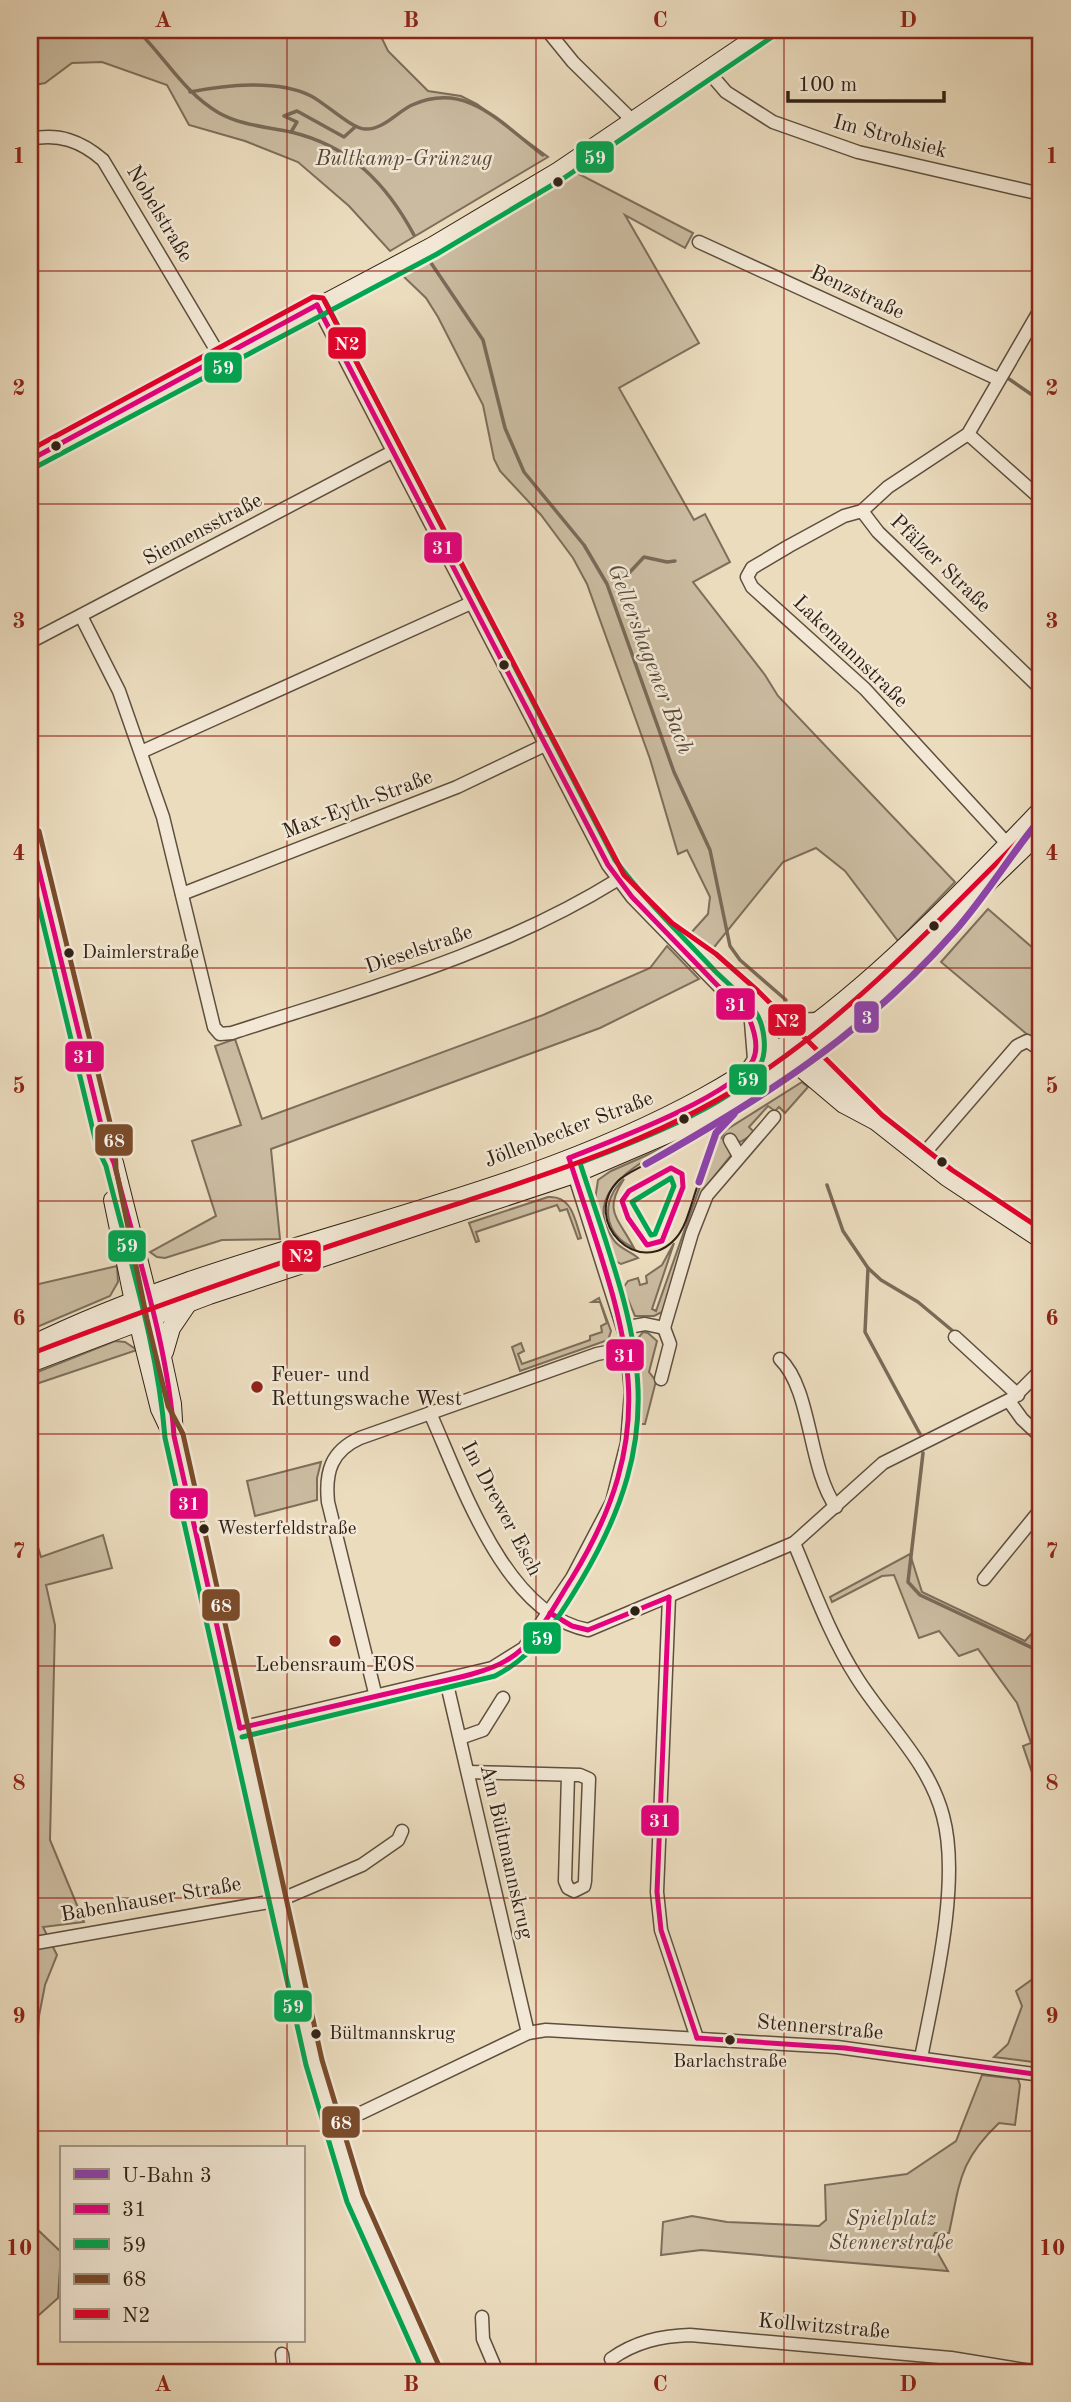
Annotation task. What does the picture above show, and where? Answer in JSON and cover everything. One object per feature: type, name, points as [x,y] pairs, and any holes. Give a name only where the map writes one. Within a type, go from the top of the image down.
[{"type":"main road","points":[[30,460],[380,272],[418,244],[555,163],[592,146],[767,30]]},
{"type":"main road","name":"Jöllenbecker Straße","points":[[30,1346],[141,1298],[183,1283],[571,1166],[743,1074],[793,1052],[926,928],[1013,850],[1036,834],[1041,810]]},
{"type":"main road","points":[[30,833],[106,1145],[139,1259],[141,1298]]},
{"type":"main road","name":"Jöllenbecker Straße","points":[[30,1363],[145,1318],[693,1123],[862,1007],[1013,850]]},
{"type":"main road","points":[[793,1052],[852,1094],[876,1121],[920,1157],[1041,1238]]},
{"type":"main road","points":[[106,1145],[106,1165],[141,1298],[160,1409],[174,1436]]},
{"type":"main road","points":[[139,1259],[150,1273],[183,1283]]},
{"type":"main road","points":[[163,1359],[171,1328],[189,1303]]},
{"type":"main road","points":[[145,1318],[163,1359],[174,1436],[280,1900],[314,2062],[346,2174],[432,2372]]},
{"type":"street","points":[[547,30],[573,62],[632,120]]},
{"type":"street","name":"Im Strohsiek","points":[[707,70],[726,92],[773,122],[859,152],[1041,194]]},
{"type":"street","name":"Nobelstraße","points":[[30,139],[58,137],[80,142],[103,160],[221,358]]},
{"type":"street","name":"Benzstraße","points":[[699,243],[998,379]]},
{"type":"street","points":[[317,305],[617,880],[750,1018],[793,1052]]},
{"type":"street","name":"Pfälzer Straße","points":[[1041,308],[968,434],[888,487],[862,511],[878,532],[1041,689]]},
{"type":"street","points":[[968,434],[1041,499]]},
{"type":"street","name":"Siemensstraße","points":[[30,642],[394,451]]},
{"type":"street","name":"Lakemannstraße","points":[[862,511],[835,520],[752,568],[748,583],[865,689],[1013,850]]},
{"type":"street","points":[[141,752],[471,603]]},
{"type":"street","points":[[81,615],[120,691],[163,817],[182,894]]},
{"type":"street","name":"Max-Eyth-Straße","points":[[182,894],[457,788],[545,745]]},
{"type":"street","name":"Dieselstraße","points":[[182,894],[214,1027],[224,1035],[473,952],[537,924],[617,880]]},
{"type":"street","points":[[666,930],[710,961],[752,998],[793,1052]]},
{"type":"street","points":[[752,998],[791,1020],[809,1021],[834,1011]]},
{"type":"street","points":[[743,1074],[754,1059],[754,1032],[750,1018]]},
{"type":"street","points":[[920,1157],[1021,1043],[1027,1041],[1041,1050]]},
{"type":"street","points":[[661,1379],[670,1344],[664,1328],[704,1203],[716,1182],[774,1117]]},
{"type":"street","points":[[730,1140],[739,1156]]},
{"type":"street","points":[[240,1728],[492,1668],[516,1655],[538,1632],[590,1548],[618,1482],[627,1443],[630,1410],[628,1348],[571,1166]]},
{"type":"street","points":[[623,1328],[645,1324],[664,1328]]},
{"type":"street","points":[[955,1337],[1013,1398],[1022,1419],[1041,1437]]},
{"type":"street","points":[[376,1697],[328,1502],[327,1474],[333,1459],[348,1443],[597,1354],[628,1348]]},
{"type":"street","points":[[780,1359],[792,1377],[826,1489],[836,1507]]},
{"type":"street","points":[[1013,1398],[1041,1370]]},
{"type":"street","name":"Im Drewer Esch","points":[[430,1413],[497,1552],[523,1593],[572,1626],[596,1629],[794,1543],[868,1475],[896,1456],[1013,1398]]},
{"type":"street","points":[[984,1579],[1041,1509]]},
{"type":"street","points":[[794,1543],[842,1653],[920,1765],[938,1799],[944,1819],[949,1895],[921,2058]]},
{"type":"street","points":[[669,1597],[657,1892],[661,1930],[697,2038]]},
{"type":"street","name":"Am Bültmannskrug","points":[[446,1680],[528,2033]]},
{"type":"street","points":[[460,1738],[483,1730],[503,1698]]},
{"type":"street","points":[[468,1772],[568,1775],[585,1776],[590,1785],[585,1881],[584,1886],[575,1891],[568,1888],[565,1881],[568,1775]]},
{"type":"street","name":"Babenhauser Straße","points":[[30,1944],[280,1900],[362,1865],[398,1840],[402,1831]]},
{"type":"street","name":"Stennerstraße","points":[[360,2113],[528,2033],[566,2029],[845,2048],[1041,2075]]},
{"type":"street","points":[[482,2318],[483,2339],[497,2372]]},
{"type":"street","name":"Kollwitzstraße","points":[[611,2359],[652,2339],[690,2335],[951,2358],[1037,2372]]},
{"type":"street","points":[[282,2354],[284,2372]]},
{"type":"green space","name":"Bultkamp-Grünzug","points":[[30,30],[378,30],[388,51],[428,91],[461,96],[477,104],[548,157],[390,251],[349,206],[298,162],[245,141],[189,125],[167,85],[102,62],[72,63],[45,83],[30,86]]},
{"type":"green space","points":[[575,172],[693,233],[685,248],[625,215],[699,343],[619,388],[694,520],[705,514],[730,562],[693,582],[765,675],[778,696],[955,882],[898,941],[845,871],[816,848],[783,862],[711,951],[690,934],[708,914],[710,897],[687,850],[678,854],[650,759],[587,584],[573,558],[541,515],[500,471],[494,459],[483,405],[438,317],[426,298],[402,275]]},
{"type":"green space","points":[[988,909],[1041,955],[1041,1046],[941,962]]},
{"type":"green space","points":[[667,946],[699,979],[600,1028],[271,1149],[280,1239],[222,1240],[165,1258],[150,1252],[216,1216],[192,1141],[241,1125],[215,1046],[235,1039],[262,1119],[543,1015],[650,968]]},
{"type":"green space","points":[[802,1082],[808,1087],[785,1113],[779,1107],[775,1111],[768,1106],[749,1127],[755,1133],[740,1142],[730,1135],[723,1139],[732,1154],[704,1189],[664,1311],[654,1316],[635,1316],[623,1288],[628,1281],[638,1278],[640,1285],[647,1283],[646,1276],[662,1265],[674,1243],[652,1309],[656,1311],[717,1138],[721,1138],[726,1130]]},
{"type":"green space","points":[[706,1129],[649,1158],[630,1170],[615,1185],[605,1201],[604,1219],[613,1239],[638,1258],[621,1264],[614,1260],[595,1200],[598,1180],[611,1171]]},
{"type":"green space","points":[[624,1179],[613,1206],[618,1221],[634,1248],[616,1235],[608,1216],[611,1197]]},
{"type":"green space","points":[[548,1197],[556,1197],[567,1204],[581,1238],[578,1239],[567,1209],[560,1211],[557,1205],[476,1232],[479,1241],[476,1242],[469,1223]]},
{"type":"green space","points":[[117,1266],[118,1282],[110,1296],[30,1330],[30,1286]]},
{"type":"green space","points":[[599,1298],[611,1331],[608,1340],[520,1371],[512,1347],[521,1343],[524,1351],[518,1354],[522,1364],[590,1340],[590,1336],[602,1332],[601,1326],[607,1323],[600,1302],[592,1302]]},
{"type":"green space","points":[[643,1332],[657,1341],[649,1372],[656,1381],[645,1424],[641,1424],[638,1338]]},
{"type":"green space","points":[[115,1341],[125,1342],[137,1350],[30,1386],[30,1375]]},
{"type":"green space","points":[[321,1462],[317,1478],[317,1500],[255,1516],[247,1481]]},
{"type":"green space","points":[[30,1521],[41,1557],[103,1535],[112,1568],[46,1585],[55,1625],[50,1840],[84,1922],[43,1927],[57,1955],[45,1985],[39,2016],[31,2179],[37,2229],[60,2251],[60,2267],[58,2298],[30,2323]]},
{"type":"green space","points":[[910,1554],[922,1592],[1025,1641],[1041,1623],[1041,1799],[1023,1746],[1031,1743],[1017,1703],[978,1649],[959,1656],[939,1631],[919,1638],[894,1575],[882,1576],[832,1602],[830,1597]]},
{"type":"green space","points":[[1041,1973],[1041,2063],[994,2057],[1008,2044],[1022,2006],[1016,1991]]},
{"type":"green space","name":"Spielplatz Stennerstraße","points":[[982,2075],[1018,2079],[1020,2085],[1015,2125],[999,2123],[976,2149],[963,2173],[949,2233],[935,2233],[931,2241],[948,2271],[701,2250],[661,2255],[663,2222],[692,2216],[727,2222],[819,2226],[826,2220],[825,2185],[907,2174],[956,2141]]},
{"type":"waterway","name":"Gellershagener Bach","points":[[137,30],[185,85],[219,113],[245,123],[312,138],[348,157],[378,183],[414,235]]},
{"type":"waterway","points":[[190,92],[251,85],[283,87],[311,96],[353,125],[365,129],[384,124],[412,105],[432,99],[450,98],[482,109],[543,155]]},
{"type":"waterway","points":[[291,132],[297,122],[284,116],[297,111],[344,137],[355,127]]},
{"type":"waterway","name":"Gellershagener Bach","points":[[429,260],[483,340],[505,428],[524,472],[584,545],[607,584],[674,772],[710,850],[730,946],[740,960],[786,1000]]},
{"type":"waterway","points":[[1009,379],[1041,401]]},
{"type":"waterway","points":[[629,573],[644,557],[675,561]]},
{"type":"waterway","name":"Gellershagener Bach","points":[[827,1185],[843,1231],[868,1268],[881,1280],[918,1302],[954,1332]]},
{"type":"waterway","points":[[868,1268],[865,1332],[920,1434]]},
{"type":"waterway","name":"Gellershagener Bach","points":[[1037,1417],[1041,1420]]},
{"type":"waterway","points":[[923,1453],[908,1582],[920,1595],[1041,1652]]},
{"type":"tram line","points":[[646,1164],[621,1178],[608,1197],[606,1213],[610,1228],[619,1240],[631,1249],[646,1252],[661,1249],[676,1238],[687,1219],[699,1182]]},
{"type":"metro line","name":"3","points":[[646,1164],[772,1088],[848,1033],[884,1002],[920,969],[954,932],[1041,818]]},
{"type":"metro line","name":"3","points":[[699,1182],[716,1133],[734,1114]]},
{"type":"transit line","name":"59","points":[[34,468],[437,254],[564,178],[772,37]]},
{"type":"transit line","name":"N2","points":[[30,450],[313,297],[323,298],[624,875],[672,923],[716,954],[758,991],[882,1115],[952,1170],[1041,1229]]},
{"type":"transit line","name":"59","points":[[242,1737],[495,1676],[523,1657],[555,1621],[582,1579],[612,1521],[630,1469],[638,1419],[637,1371],[629,1324],[616,1274],[580,1163],[650,1135],[705,1109],[729,1094],[748,1080],[760,1065],[764,1046],[761,1024],[752,1007],[664,917],[615,860],[325,301]]},
{"type":"transit line","name":"31","points":[[317,305],[608,865],[632,897],[749,1018],[753,1028],[756,1045],[753,1060],[741,1074],[722,1088],[669,1116],[569,1158]]},
{"type":"transit line","name":"31","points":[[30,460],[317,305]]},
{"type":"transit line","name":"N2","points":[[30,1354],[262,1269],[592,1158],[684,1118],[770,1067],[841,1012],[907,952],[1035,825]]},
{"type":"transit line","name":"68","points":[[39,831],[115,1143],[116,1169],[147,1319],[168,1406],[183,1434],[322,2060],[363,2195],[440,2368]]},
{"type":"transit line","name":"31","points":[[30,833],[106,1145],[114,1163],[150,1298],[165,1367],[174,1436],[240,1728]]},
{"type":"transit line","name":"59","points":[[30,869],[97,1147],[106,1166],[149,1335],[165,1438],[306,2065],[347,2202],[423,2372]]},
{"type":"transit line","name":"31","points":[[240,1728],[463,1676],[498,1665],[528,1644],[572,1578],[602,1520],[621,1467],[628,1417],[627,1369],[619,1320],[569,1158]]},
{"type":"transit line","name":"31","points":[[671,1168],[682,1174],[683,1187],[662,1241],[647,1245],[628,1218],[622,1201],[629,1191],[671,1168]]},
{"type":"transit line","name":"59","points":[[671,1178],[674,1186],[655,1234],[651,1235],[632,1202],[671,1178]]},
{"type":"transit line","name":"31","points":[[669,1597],[657,1892],[661,1930],[697,2038]]},
{"type":"transit line","name":"31","points":[[550,1613],[572,1626],[588,1630],[669,1597]]},
{"type":"transit line","name":"31","points":[[697,2038],[845,2048],[1041,2075]]},
{"type":"place","name":"Daimlerstraße","points":[[69,953]]},
{"type":"place","name":"Feuer- und Rettungswache West","points":[[257,1387]]},
{"type":"place","name":"Westerfeldstraße","points":[[204,1529]]},
{"type":"place","name":"Lebensraum EOS","points":[[335,1641]]},
{"type":"place","name":"Bültmannskrug","points":[[316,2034]]},
{"type":"place","name":"Barlachstraße","points":[[730,2040]]}]
